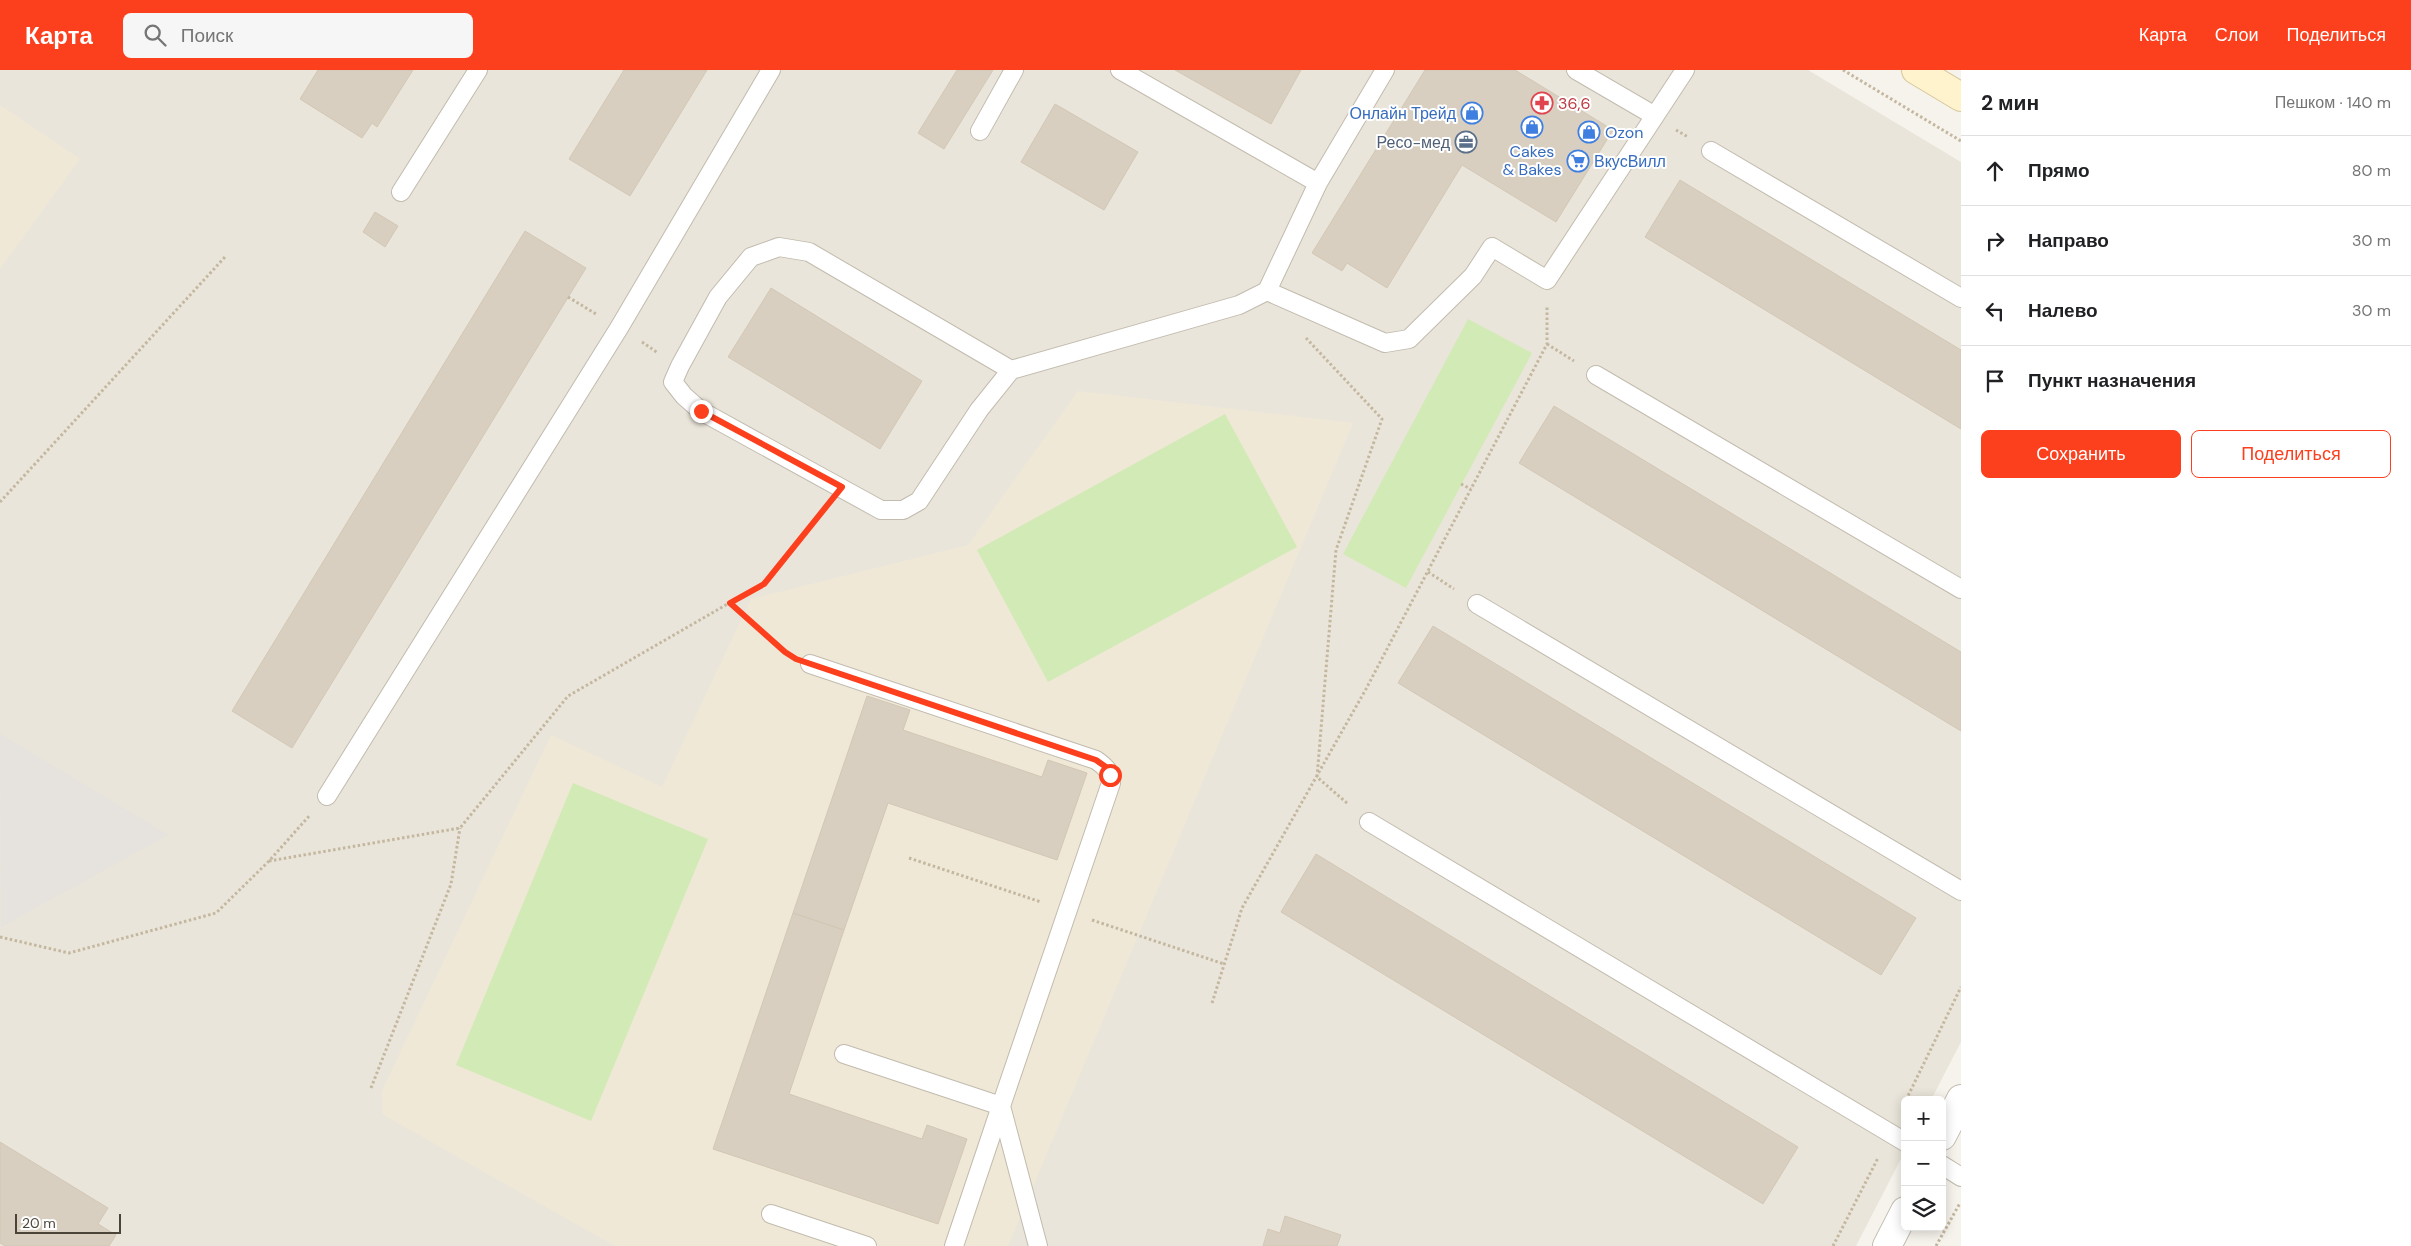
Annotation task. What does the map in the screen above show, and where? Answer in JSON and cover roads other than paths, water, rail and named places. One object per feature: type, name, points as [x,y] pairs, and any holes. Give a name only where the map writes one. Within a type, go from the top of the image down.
[{"type":"main road","points":[[1916,70],[1961,97]]},
{"type":"street","points":[[1946,1128],[1961,1099]]},
{"type":"street","points":[[1887,1246],[1901,1219]]},
{"type":"lane","points":[[401,192],[478,70]]},
{"type":"lane","points":[[328,796],[618,328],[771,70]]},
{"type":"lane","points":[[980,131],[1014,70]]},
{"type":"lane","points":[[1120,70],[1318,183]]},
{"type":"lane","points":[[1011,370],[809,252],[779,247],[751,257],[718,297],[680,366],[674,382],[684,396],[701,411],[881,510],[902,510],[919,501],[979,410],[1011,370],[1239,305],[1267,291],[1318,183],[1384,70]]},
{"type":"lane","points":[[1576,70],[1655,116]]},
{"type":"lane","points":[[1267,291],[1385,343],[1409,339],[1473,276],[1492,247],[1547,280],[1685,70]]},
{"type":"lane","points":[[1711,151],[1961,298]]},
{"type":"lane","points":[[1596,375],[1961,589]]},
{"type":"lane","points":[[1477,604],[1961,891]]},
{"type":"lane","points":[[810,664],[1096,760],[1106,767],[1110,775],[1111,783],[954,1246]]},
{"type":"lane","points":[[1369,822],[1897,1138]]},
{"type":"lane","points":[[844,1054],[1001,1106]]},
{"type":"lane","points":[[1001,1106],[1038,1246]]},
{"type":"lane","points":[[1946,1168],[1961,1177]]},
{"type":"lane","points":[[771,1214],[867,1246]]},
{"type":"place","name":"36,6","points":[[1542,103]]},
{"type":"place","name":"Онлайн Трейд","points":[[1472,113]]},
{"type":"place","name":"Cakes & Bakes","points":[[1532,127]]},
{"type":"place","name":"Ozon","points":[[1589,132]]},
{"type":"place","name":"Ресо-мед","points":[[1466,142]]},
{"type":"place","name":"ВкусВилл","points":[[1578,161]]}]
